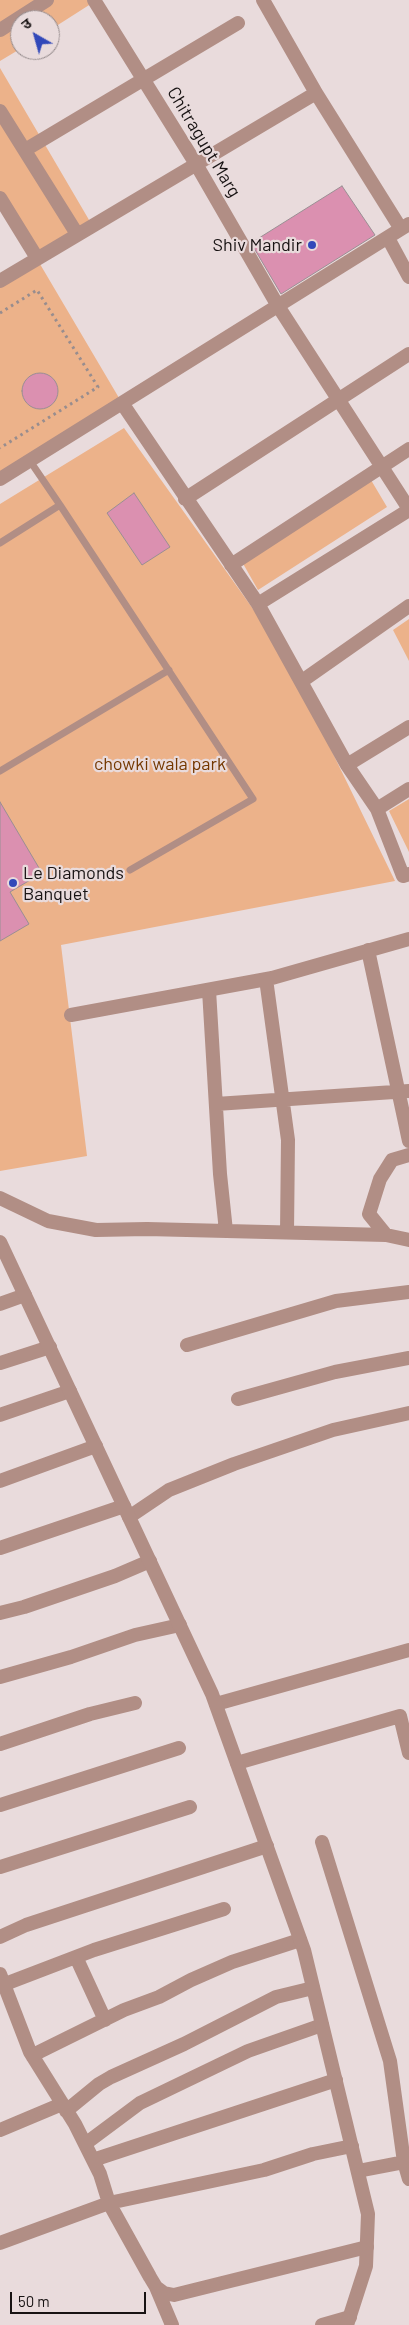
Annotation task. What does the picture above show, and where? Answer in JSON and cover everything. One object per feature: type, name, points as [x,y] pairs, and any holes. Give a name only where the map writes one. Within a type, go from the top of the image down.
[{"type":"street","points":[[0,30],[47,0]]},
{"type":"street","name":"Chitragupt Marg","points":[[94,0],[196,164],[278,306],[409,510]]},
{"type":"street","points":[[0,479],[405,227],[316,93],[263,0]]},
{"type":"street","points":[[25,150],[238,23]]},
{"type":"street","points":[[0,281],[316,93]]},
{"type":"street","points":[[0,111],[77,234]]},
{"type":"street","points":[[0,198],[37,258]]},
{"type":"street","points":[[388,238],[409,277]]},
{"type":"street","points":[[185,498],[336,399],[409,354]]},
{"type":"street","points":[[122,403],[258,604],[347,765],[377,810],[403,876],[409,874]]},
{"type":"street","points":[[231,565],[409,449]]},
{"type":"street","points":[[258,604],[409,510]]},
{"type":"street","points":[[302,681],[409,606]]},
{"type":"street","points":[[347,765],[409,727]]},
{"type":"street","points":[[377,810],[409,789]]},
{"type":"street","points":[[71,1015],[266,980],[409,938]]},
{"type":"street","points":[[368,950],[404,1091],[409,1141]]},
{"type":"street","points":[[266,980],[288,1140],[287,1232]]},
{"type":"street","points":[[209,990],[220,1174],[226,1231]]},
{"type":"street","points":[[216,1104],[404,1091]]},
{"type":"street","points":[[386,1235],[369,1214],[380,1179],[392,1160],[409,1154]]},
{"type":"street","points":[[0,1198],[48,1221],[96,1230],[386,1235],[409,1240]]},
{"type":"street","points":[[1,1245],[216,1704],[300,1940],[368,2214],[366,2266],[349,2321],[322,2325]]},
{"type":"street","points":[[187,1344],[336,1300],[409,1292]]},
{"type":"street","points":[[0,1304],[25,1295]]},
{"type":"street","points":[[0,1363],[50,1347]]},
{"type":"street","points":[[238,1399],[335,1372],[409,1358]]},
{"type":"street","points":[[0,1416],[70,1391]]},
{"type":"street","points":[[0,1548],[127,1511],[169,1490],[234,1464],[333,1430],[409,1413]]},
{"type":"street","points":[[0,1480],[96,1446]]},
{"type":"street","points":[[0,1612],[24,1607],[115,1576],[150,1561]]},
{"type":"street","points":[[0,1677],[135,1636],[180,1625]]},
{"type":"street","points":[[216,1704],[409,1650]]},
{"type":"street","points":[[0,1744],[90,1714],[135,1703]]},
{"type":"street","points":[[237,1763],[405,1715],[409,1753]]},
{"type":"street","points":[[0,1805],[179,1748]]},
{"type":"street","points":[[0,1867],[190,1807]]},
{"type":"street","points":[[322,1842],[390,2061],[409,2179]]},
{"type":"street","points":[[0,1937],[26,1925],[267,1846]]},
{"type":"street","points":[[172,2325],[156,2287],[109,2203],[85,2144],[33,2057],[1,1981],[224,1909]]},
{"type":"street","points":[[33,2057],[37,2052],[232,1962],[300,1940]]},
{"type":"street","points":[[76,1957],[105,2020]]},
{"type":"street","points":[[0,2130],[64,2108],[111,2077],[184,2044],[276,1997],[313,1988]]},
{"type":"street","points":[[85,2144],[140,2103],[248,2051],[322,2025]]},
{"type":"street","points":[[93,2160],[336,2080]]},
{"type":"street","points":[[0,2243],[109,2203],[264,2170],[313,2154],[352,2146]]},
{"type":"street","points":[[358,2171],[406,2161]]},
{"type":"street","points":[[156,2287],[164,2294],[174,2295],[367,2247]]},
{"type":"lane","points":[[30,460],[253,799],[130,870]]},
{"type":"lane","points":[[0,543],[60,505]]},
{"type":"lane","points":[[0,771],[169,670]]},
{"type":"path","points":[[0,313],[37,290],[98,387],[0,448]]},
{"type":"green space","points":[[0,0],[97,0],[60,24],[60,10],[10,10],[10,55],[0,61]]},
{"type":"green space","points":[[0,68],[92,225],[37,259],[122,403],[0,479],[0,281],[37,258],[0,193]]},
{"type":"green space","name":"chowki wala park","points":[[124,428],[283,651],[395,881],[61,945],[87,1156],[0,1171],[0,504]]},
{"type":"green space","points":[[371,480],[387,507],[258,590],[241,560]]},
{"type":"green space","points":[[409,619],[409,661],[393,630]]},
{"type":"green space","points":[[409,799],[409,852],[389,811]]},
{"type":"building","name":"Shiv Mandir","points":[[342,186],[375,235],[281,294],[251,243]]},
{"type":"building","points":[[40,373],[47,374],[53,378],[57,384],[57,398],[53,404],[47,408],[40,409],[33,408],[27,404],[23,398],[22,391],[23,384],[27,378],[33,374]]},
{"type":"building","points":[[134,493],[170,547],[142,565],[107,513]]},
{"type":"building","name":"Le Diamonds Banquet","points":[[0,802],[42,873],[10,892],[29,924],[0,941]]},
{"type":"place","name":"Shiv Mandir","points":[[312,245]]},
{"type":"place","name":"Le Diamonds Banquet","points":[[13,883]]}]
